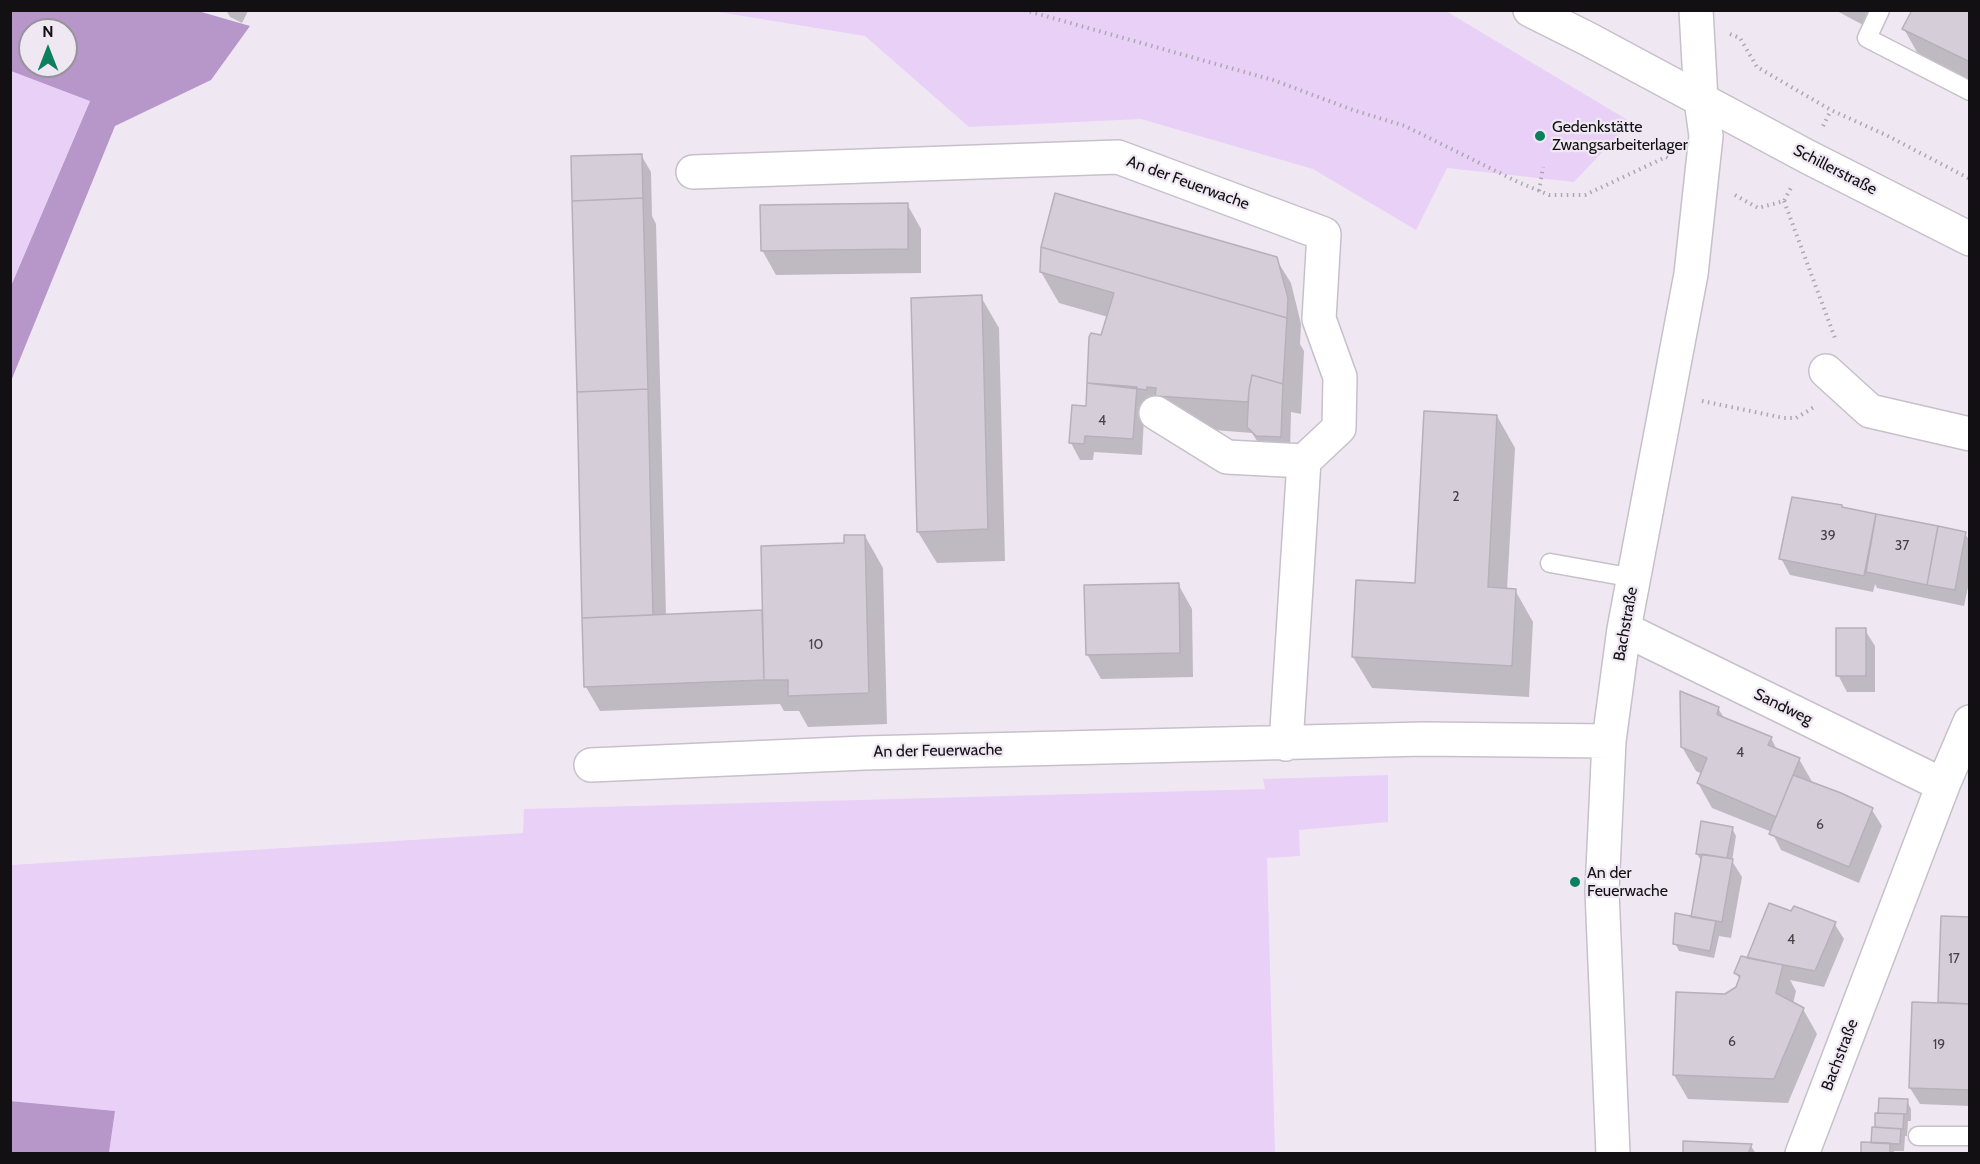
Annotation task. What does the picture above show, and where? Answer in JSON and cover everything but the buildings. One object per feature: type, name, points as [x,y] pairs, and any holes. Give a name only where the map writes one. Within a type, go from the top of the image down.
[{"type":"street","name":"Schillerstraße","points":[[1530,10],[1970,239]]},
{"type":"street","name":"Bachstraße","points":[[1613,1154],[1602,891],[1609,741],[1624,629],[1691,274],[1706,136],[1701,100],[1696,16]]},
{"type":"street","name":"An der Feuerwache","points":[[693,172],[1118,157],[1324,234],[1319,319],[1340,377],[1339,428],[1304,462]]},
{"type":"street","points":[[1835,380],[1870,411],[1970,434]]},
{"type":"street","points":[[1156,413],[1227,457],[1304,462],[1286,744]]},
{"type":"street","name":"Sandweg","points":[[1624,629],[1943,785]]},
{"type":"street","name":"Bachstraße","points":[[1802,1154],[1943,785],[1970,722]]},
{"type":"street","name":"An der Feuerwache","points":[[591,765],[864,753],[1423,739],[1609,741]]},
{"type":"lane","points":[[1880,10],[1867,38],[1970,91]]},
{"type":"lane","points":[[1550,563],[1634,578]]},
{"type":"lane","points":[[1918,1136],[1970,1136]]},
{"type":"path","points":[[1024,10],[1273,80],[1353,110],[1405,126],[1549,195],[1585,195],[1666,157]]},
{"type":"path","points":[[1696,16],[1740,38],[1757,67],[1831,110],[1886,135],[1970,179]]},
{"type":"path","points":[[1539,191],[1543,167]]},
{"type":"path","points":[[1669,394],[1784,418],[1796,418],[1835,380],[1835,336],[1784,201]]},
{"type":"shaded area","points":[[11,10],[198,11],[250,26],[211,80],[115,126],[11,381],[11,286],[90,101],[29,78],[78,78],[78,18],[18,18],[18,74],[11,71]]},
{"type":"shaded area","points":[[712,11],[1446,11],[1631,122],[1574,182],[1447,168],[1416,230],[1313,169],[1141,119],[969,127],[865,36]]},
{"type":"shaded area","points":[[11,71],[18,74],[18,78],[30,78],[90,100],[11,286]]},
{"type":"shaded area","points":[[1388,775],[1388,822],[1299,830],[1300,856],[1267,858],[1275,1153],[109,1154],[115,1111],[11,1101],[11,865],[523,833],[524,809],[1265,789],[1263,779]]},
{"type":"shaded area","points":[[10,1101],[115,1111],[109,1153],[11,1153]]},
{"type":"place","name":"Gedenkstätte Zwangsarbeiterlager","points":[[1540,136]]},
{"type":"place","name":"An der Feuerwache","points":[[1575,882]]}]
